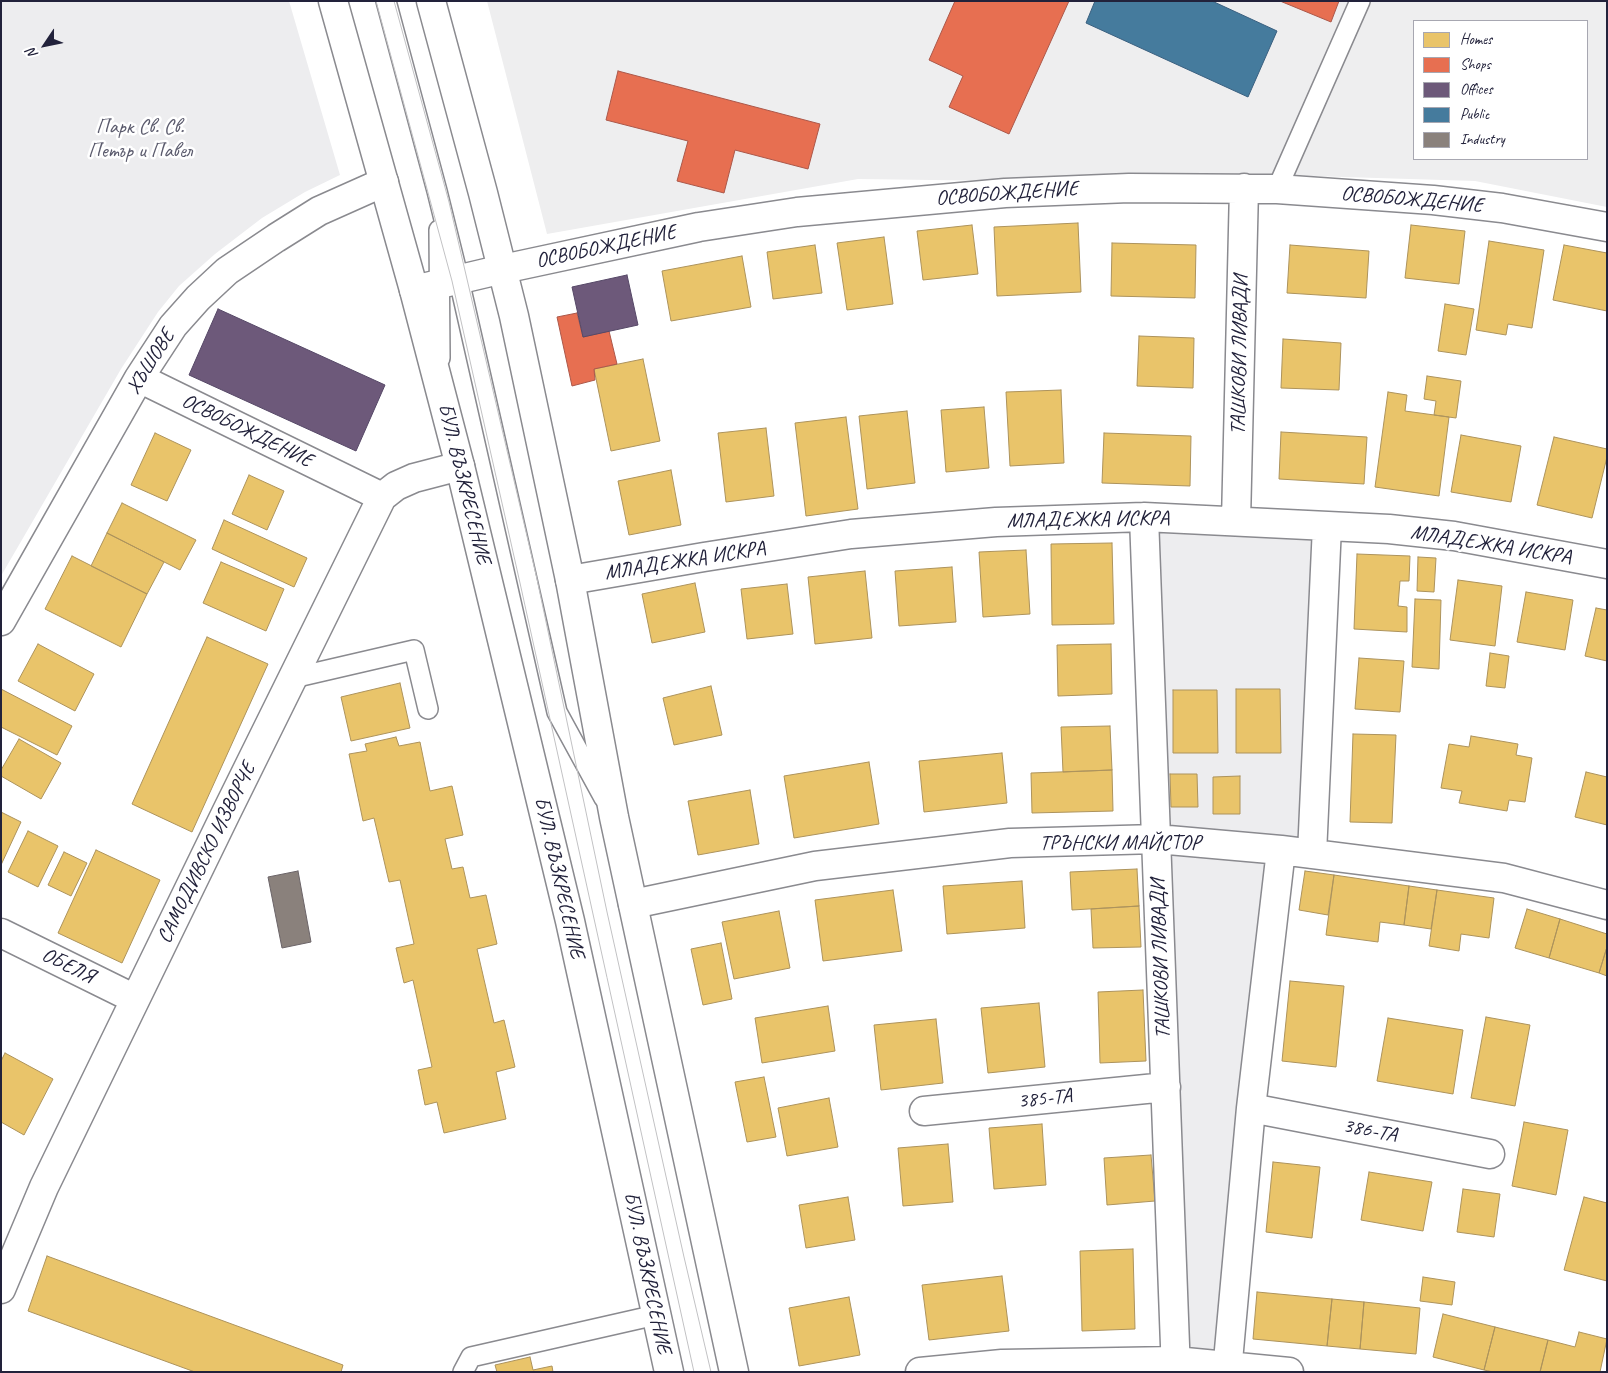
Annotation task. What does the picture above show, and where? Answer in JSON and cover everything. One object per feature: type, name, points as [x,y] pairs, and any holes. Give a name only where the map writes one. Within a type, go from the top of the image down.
[{"type":"street","name":"БУЛ. ВЪЗКРЕСЕНИЕ","points":[[333,1],[384,182],[437,285],[440,386],[570,920],[669,1372]]},
{"type":"street","name":"БУЛ. ВЪЗКРЕСЕНИЕ","points":[[432,1],[503,269],[570,580],[614,817],[734,1372]]},
{"type":"street","name":"ХЪШОВЕ","points":[[1,621],[139,378],[173,326],[198,298],[227,271],[319,211],[384,182]]},
{"type":"street","name":"ОСВОБОЖДЕНИЕ","points":[[437,285],[698,227],[797,212],[1005,193],[1129,188],[1277,189],[1443,201],[1502,208],[1607,227]]},
{"type":"street","name":"ТАШКОВИ ЛИВАДИ","points":[[1236,521],[1244,188]]},
{"type":"street","name":"ОСВОБОЖДЕНИЕ","points":[[139,378],[382,497]]},
{"type":"street","name":"САМОДИВСКО ИЗВОРЧЕ","points":[[1,1288],[44,1188],[135,999],[382,497],[396,486],[414,478],[460,466]]},
{"type":"street","name":"ТАШКОВИ ЛИВАДИ","points":[[1144,517],[1176,1366]]},
{"type":"street","name":"МЛАДЕЖКА ИСКРА","points":[[570,580],[851,534],[996,522],[1144,517],[1389,529],[1454,536],[1607,564]]},
{"type":"street","points":[[1312,854],[1327,526]]},
{"type":"street","name":"ТРЪНСКИ МАЙСТОР","points":[[633,904],[815,866],[1010,843],[1157,839],[1281,850],[1504,878],[1607,906]]},
{"type":"street","points":[[1227,1369],[1251,1108],[1281,850]]},
{"type":"street","name":"ОБЕЛЯ","points":[[1,933],[135,999]]},
{"type":"street","name":"385-ТА","points":[[924,1111],[1166,1087]]},
{"type":"street","name":"386-ТА","points":[[1251,1108],[1490,1154]]},
{"type":"street","points":[[920,1372],[1002,1364],[1176,1366],[1289,1372]]},
{"type":"lane","name":"БУЛ. ВЪЗКРЕСЕНИЕ","points":[[386,1],[440,204],[437,285],[557,712],[614,817]]},
{"type":"lane","points":[[1277,189],[1360,1]]},
{"type":"lane","points":[[293,678],[414,650],[428,709]]},
{"type":"lane","points":[[463,1372],[471,1357],[656,1315]]},
{"type":"shaded area","points":[[487,1],[1607,1],[1607,207],[1475,181],[1246,174],[1007,181],[858,179],[547,234]]},
{"type":"green space","name":"Парк Св. Св. Петър и Павел","points":[[1,1],[289,1],[340,175],[305,192],[262,218],[215,254],[179,286],[158,312],[121,369],[1,576]]},
{"type":"green space","points":[[1144,517],[1327,526],[1312,854],[1157,839]]},
{"type":"green space","points":[[1161,843],[1277,854],[1225,1362],[1179,1355]]},
{"type":"building: Homes","points":[[1078,223],[1081,292],[997,296],[994,227]]},
{"type":"building: Homes","points":[[972,225],[978,274],[923,280],[917,231]]},
{"type":"building: Homes","points":[[1411,225],[1465,231],[1459,284],[1405,278]]},
{"type":"building: Homes","points":[[884,237],[893,304],[847,310],[837,243]]},
{"type":"building: Homes","points":[[1489,241],[1544,250],[1532,328],[1508,324],[1506,335],[1476,330]]},
{"type":"building: Homes","points":[[1112,243],[1196,245],[1195,298],[1111,296]]},
{"type":"building: Homes","points":[[815,245],[822,293],[773,299],[767,252]]},
{"type":"building: Homes","points":[[1290,245],[1369,251],[1366,298],[1287,293]]},
{"type":"building: Homes","points":[[1564,245],[1607,253],[1607,311],[1553,300]]},
{"type":"building: Homes","points":[[742,256],[751,307],[671,321],[662,271]]},
{"type":"building: Homes","points":[[1445,304],[1474,309],[1466,355],[1438,351]]},
{"type":"building: Homes","points":[[1139,336],[1194,338],[1193,388],[1137,386]]},
{"type":"building: Homes","points":[[1283,339],[1341,343],[1339,390],[1281,388]]},
{"type":"building: Homes","points":[[643,359],[660,441],[611,451],[594,369]]},
{"type":"building: Homes","points":[[1427,376],[1461,381],[1456,418],[1434,415],[1436,401],[1424,399]]},
{"type":"building: Homes","points":[[1061,390],[1064,463],[1010,466],[1006,392]]},
{"type":"building: Homes","points":[[1388,392],[1407,395],[1405,411],[1449,417],[1439,496],[1375,487]]},
{"type":"building: Homes","points":[[984,407],[989,468],[946,472],[941,410]]},
{"type":"building: Homes","points":[[907,411],[915,483],[867,489],[859,416]]},
{"type":"building: Homes","points":[[846,417],[858,509],[806,516],[795,423]]},
{"type":"building: Homes","points":[[766,428],[774,496],[726,502],[718,433]]},
{"type":"building: Homes","points":[[1281,432],[1367,437],[1364,484],[1279,479]]},
{"type":"building: Homes","points":[[155,433],[191,450],[167,501],[131,485]]},
{"type":"building: Homes","points":[[1104,433],[1191,436],[1190,486],[1102,483]]},
{"type":"building: Homes","points":[[1461,435],[1521,446],[1511,502],[1451,492]]},
{"type":"building: Homes","points":[[1554,437],[1607,449],[1607,457],[1592,518],[1537,505]]},
{"type":"building: Homes","points":[[671,470],[681,525],[629,535],[618,481]]},
{"type":"building: Homes","points":[[249,475],[284,491],[267,530],[232,514]]},
{"type":"building: Homes","points":[[122,503],[196,540],[180,570],[107,533]]},
{"type":"building: Homes","points":[[224,520],[307,558],[294,587],[212,549]]},
{"type":"building: Homes","points":[[107,533],[164,562],[147,594],[91,566]]},
{"type":"building: Homes","points":[[1112,543],[1114,624],[1052,625],[1051,544]]},
{"type":"building: Homes","points":[[1026,550],[1030,614],[983,617],[979,552]]},
{"type":"building: Homes","points":[[1357,554],[1410,556],[1409,581],[1400,581],[1398,606],[1407,607],[1407,632],[1354,629]]},
{"type":"building: Homes","points":[[72,556],[147,594],[121,647],[45,609]]},
{"type":"building: Homes","points":[[1418,557],[1436,558],[1434,592],[1417,591]]},
{"type":"building: Homes","points":[[221,562],[284,589],[266,631],[203,603]]},
{"type":"building: Homes","points":[[952,567],[956,622],[899,626],[895,571]]},
{"type":"building: Homes","points":[[865,571],[872,638],[815,644],[808,577]]},
{"type":"building: Homes","points":[[1458,580],[1502,586],[1495,646],[1450,640]]},
{"type":"building: Homes","points":[[695,583],[705,632],[652,643],[642,594]]},
{"type":"building: Homes","points":[[787,584],[793,634],[747,639],[741,589]]},
{"type":"building: Homes","points":[[1526,592],[1573,600],[1565,650],[1517,642]]},
{"type":"building: Homes","points":[[1415,599],[1441,600],[1439,669],[1412,667]]},
{"type":"building: Homes","points":[[1596,608],[1607,610],[1607,661],[1585,656]]},
{"type":"building: Homes","points":[[207,637],[268,664],[192,832],[132,804]]},
{"type":"building: Homes","points":[[38,644],[94,674],[75,711],[18,681]]},
{"type":"building: Homes","points":[[1111,644],[1112,694],[1058,696],[1057,645]]},
{"type":"building: Homes","points":[[1490,653],[1509,656],[1505,688],[1486,686]]},
{"type":"building: Homes","points":[[1359,658],[1404,661],[1400,712],[1355,709]]},
{"type":"building: Homes","points":[[400,683],[410,728],[351,741],[341,697]]},
{"type":"building: Homes","points":[[711,686],[722,735],[674,745],[663,698]]},
{"type":"building: Homes","points":[[1,689],[72,726],[57,755],[1,727]]},
{"type":"building: Homes","points":[[1236,689],[1280,689],[1281,753],[1236,753]]},
{"type":"building: Homes","points":[[1173,690],[1217,690],[1218,753],[1173,753]]},
{"type":"building: Homes","points":[[1110,726],[1112,770],[1063,772],[1061,727]]},
{"type":"building: Homes","points":[[1353,734],[1396,735],[1392,823],[1350,822]]},
{"type":"building: Homes","points":[[1471,736],[1518,744],[1516,755],[1532,758],[1525,802],[1509,800],[1507,811],[1459,803],[1462,791],[1441,788],[1449,744],[1469,747]]},
{"type":"building: Homes","points":[[396,737],[399,746],[420,742],[430,791],[452,786],[463,835],[445,839],[452,869],[463,867],[470,898],[486,895],[497,944],[477,949],[494,1023],[504,1020],[515,1067],[496,1072],[506,1119],[444,1133],[437,1102],[425,1105],[418,1070],[432,1067],[413,980],[404,983],[396,948],[414,944],[400,880],[389,882],[374,818],[363,821],[349,754],[367,751],[365,744]]},
{"type":"building: Homes","points":[[19,739],[61,763],[41,799],[1,776],[1,770]]},
{"type":"building: Homes","points":[[1002,753],[1007,803],[924,812],[919,761]]},
{"type":"building: Homes","points":[[869,762],[879,824],[794,838],[784,776]]},
{"type":"building: Homes","points":[[1112,770],[1113,811],[1032,813],[1031,773]]},
{"type":"building: Homes","points":[[1586,772],[1607,777],[1607,825],[1575,817]]},
{"type":"building: Homes","points":[[1170,774],[1197,774],[1198,807],[1171,807]]},
{"type":"building: Homes","points":[[1240,776],[1240,814],[1213,814],[1213,777]]},
{"type":"building: Homes","points":[[750,790],[759,844],[698,855],[688,801]]},
{"type":"building: Homes","points":[[1,812],[21,822],[1,865]]},
{"type":"building: Homes","points":[[28,831],[58,846],[38,887],[8,872]]},
{"type":"building: Homes","points":[[96,850],[160,880],[122,963],[58,933]]},
{"type":"building: Homes","points":[[64,852],[87,863],[71,896],[48,885]]},
{"type":"building: Homes","points":[[1137,869],[1139,906],[1072,910],[1070,872]]},
{"type":"building: Homes","points":[[1305,871],[1334,875],[1328,915],[1299,910]]},
{"type":"building: Homes","points":[[1334,875],[1409,886],[1404,925],[1380,922],[1378,942],[1326,935]]},
{"type":"building: Homes","points":[[1022,881],[1025,928],[947,934],[943,886]]},
{"type":"building: Homes","points":[[1409,886],[1437,890],[1431,929],[1404,925]]},
{"type":"building: Homes","points":[[893,890],[902,951],[823,961],[815,900]]},
{"type":"building: Homes","points":[[1437,890],[1494,898],[1489,938],[1461,934],[1459,951],[1429,946]]},
{"type":"building: Homes","points":[[1139,906],[1141,947],[1093,948],[1091,909]]},
{"type":"building: Homes","points":[[1527,909],[1560,919],[1549,958],[1515,948]]},
{"type":"building: Homes","points":[[779,911],[790,968],[734,979],[722,922]]},
{"type":"building: Homes","points":[[1560,919],[1607,934],[1607,947],[1599,973],[1549,958]]},
{"type":"building: Homes","points":[[721,943],[732,999],[703,1005],[691,949]]},
{"type":"building: Homes","points":[[1607,947],[1607,976],[1599,973]]},
{"type":"building: Homes","points":[[1290,981],[1344,986],[1336,1067],[1282,1061]]},
{"type":"building: Homes","points":[[1143,990],[1146,1061],[1100,1063],[1098,992]]},
{"type":"building: Homes","points":[[1039,1003],[1045,1067],[988,1073],[981,1008]]},
{"type":"building: Homes","points":[[828,1006],[835,1051],[762,1063],[755,1018]]},
{"type":"building: Homes","points":[[1486,1017],[1530,1025],[1515,1106],[1471,1098]]},
{"type":"building: Homes","points":[[1388,1018],[1463,1030],[1453,1094],[1377,1081]]},
{"type":"building: Homes","points":[[936,1019],[943,1083],[881,1090],[874,1025]]},
{"type":"building: Homes","points":[[5,1053],[53,1079],[24,1135],[1,1122],[1,1061]]},
{"type":"building: Homes","points":[[764,1077],[776,1137],[747,1142],[735,1082]]},
{"type":"building: Homes","points":[[829,1098],[838,1147],[787,1156],[778,1108]]},
{"type":"building: Homes","points":[[1524,1122],[1568,1130],[1556,1195],[1512,1186]]},
{"type":"building: Homes","points":[[1042,1124],[1046,1185],[994,1189],[989,1128]]},
{"type":"building: Homes","points":[[948,1144],[953,1202],[903,1206],[898,1148]]},
{"type":"building: Homes","points":[[1151,1155],[1155,1201],[1107,1205],[1104,1158]]},
{"type":"building: Homes","points":[[1273,1162],[1320,1167],[1312,1238],[1266,1232]]},
{"type":"building: Homes","points":[[1369,1172],[1432,1182],[1423,1231],[1361,1220]]},
{"type":"building: Homes","points":[[1463,1189],[1500,1194],[1494,1237],[1457,1232]]},
{"type":"building: Homes","points":[[848,1197],[855,1240],[806,1248],[799,1205]]},
{"type":"building: Homes","points":[[1584,1197],[1607,1203],[1607,1281],[1564,1270]]},
{"type":"building: Homes","points":[[1133,1249],[1135,1329],[1082,1331],[1080,1251]]},
{"type":"building: Homes","points":[[47,1256],[343,1365],[341,1372],[195,1372],[28,1311]]},
{"type":"building: Homes","points":[[1002,1276],[1009,1331],[929,1340],[922,1285]]},
{"type":"building: Homes","points":[[1423,1277],[1455,1282],[1452,1305],[1420,1301]]},
{"type":"building: Homes","points":[[1257,1292],[1332,1299],[1327,1346],[1253,1339]]},
{"type":"building: Homes","points":[[849,1297],[860,1355],[799,1366],[789,1308]]},
{"type":"building: Homes","points":[[1332,1299],[1364,1302],[1360,1349],[1327,1346]]},
{"type":"building: Homes","points":[[1364,1302],[1420,1308],[1416,1354],[1360,1349]]},
{"type":"building: Homes","points":[[1443,1314],[1495,1327],[1484,1370],[1433,1357]]},
{"type":"building: Homes","points":[[1495,1327],[1548,1340],[1540,1372],[1493,1372],[1484,1370]]},
{"type":"building: Homes","points":[[1579,1332],[1607,1339],[1600,1372],[1540,1372],[1548,1340],[1575,1347]]},
{"type":"building: Homes","points":[[530,1357],[533,1370],[552,1366],[553,1372],[497,1372],[495,1365]]},
{"type":"building: Shops","points":[[955,1],[1069,1],[1009,134],[949,107],[963,76],[929,60]]},
{"type":"building: Shops","points":[[1280,1],[1339,1],[1331,22]]},
{"type":"building: Shops","points":[[618,71],[820,124],[808,169],[735,150],[724,193],[677,181],[688,141],[606,120]]},
{"type":"building: Shops","points":[[577,313],[583,337],[609,331],[617,364],[594,369],[595,380],[572,386],[557,317]]},
{"type":"building: Offices","points":[[627,275],[638,325],[583,337],[572,287]]},
{"type":"building: Offices","points":[[218,309],[385,385],[356,451],[189,375]]},
{"type":"building: Public","points":[[1095,1],[1212,1],[1277,31],[1248,97],[1086,23]]},
{"type":"building: Industry","points":[[298,871],[311,942],[282,948],[268,877]]},
{"type":"tram line","points":[[376,1],[452,281],[694,1372]]},
{"type":"tram line","points":[[394,1],[449,202],[537,579],[607,912],[711,1372]]}]
